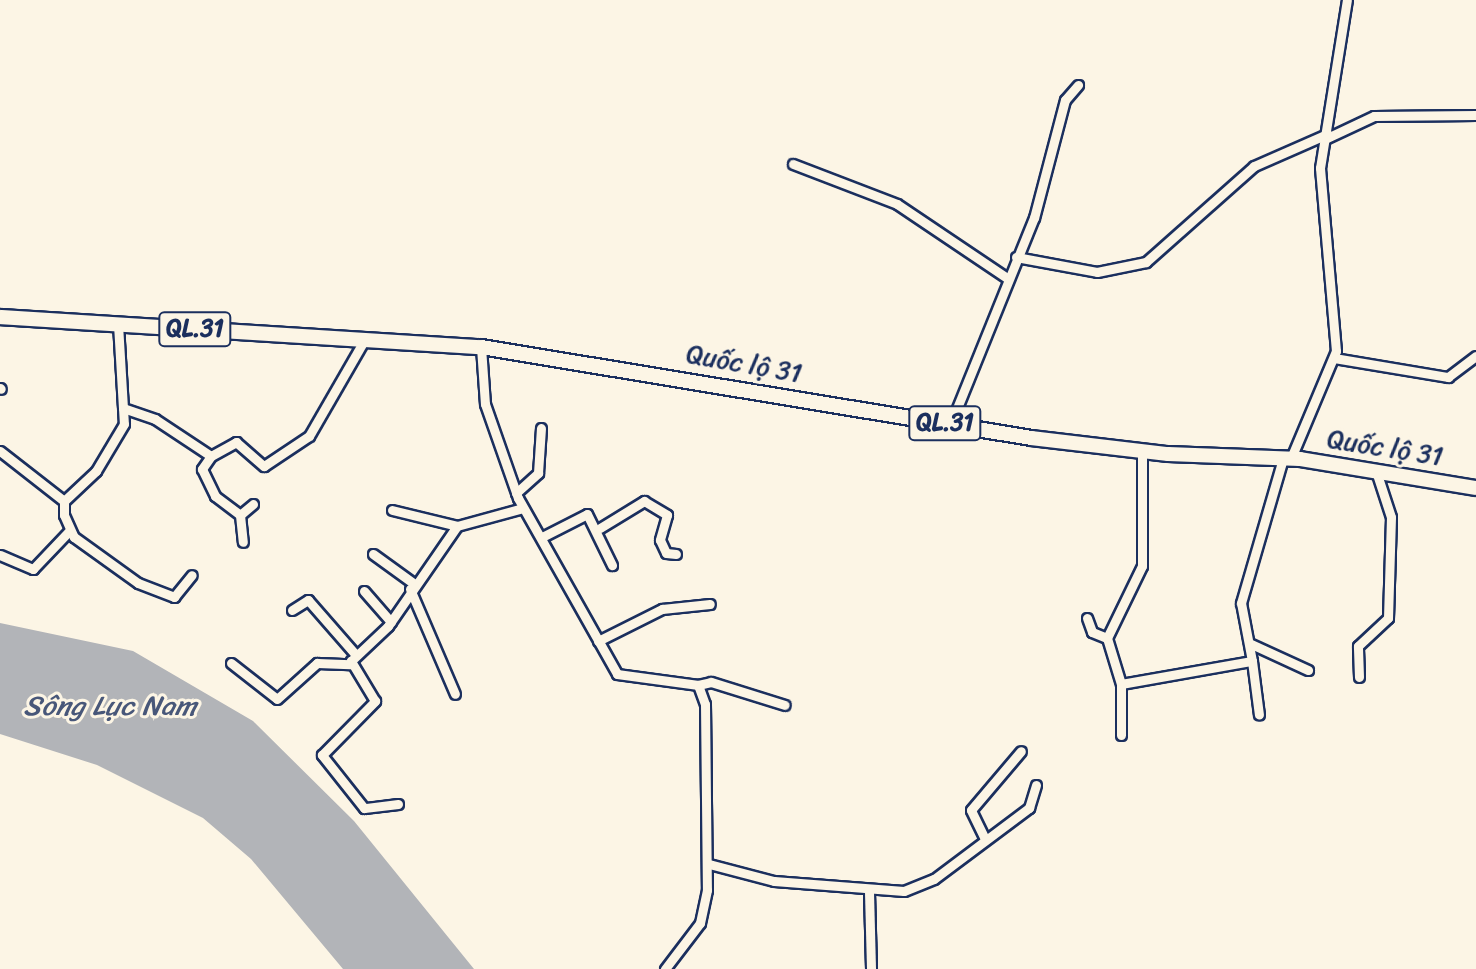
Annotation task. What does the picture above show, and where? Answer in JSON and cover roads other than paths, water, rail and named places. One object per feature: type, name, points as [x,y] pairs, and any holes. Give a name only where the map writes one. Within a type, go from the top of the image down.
[{"type":"highway","name":"Quốc lộ 31","points":[[0,317],[481,347],[1142,451],[1287,458],[1476,488]]},
{"type":"street","points":[[1259,715],[1241,603],[1287,458],[1334,358],[1320,186],[1347,0]]},
{"type":"street","points":[[951,423],[1016,257],[1065,100],[1078,85]]},
{"type":"street","points":[[1016,257],[1097,272],[1146,262],[1254,166],[1374,116],[1476,115]]},
{"type":"street","points":[[793,164],[897,204],[1007,278]]},
{"type":"street","points":[[64,501],[113,448],[123,408],[118,324]]},
{"type":"street","points":[[243,542],[240,515],[211,492],[202,469],[211,456],[236,442],[262,466],[287,456],[309,436],[313,418],[355,365],[365,339]]},
{"type":"street","points":[[481,347],[485,404],[516,493],[544,536],[621,680],[698,685],[711,682],[785,705]]},
{"type":"street","points":[[1334,358],[1448,377],[1476,356]]},
{"type":"street","points":[[123,408],[155,419],[211,456]]},
{"type":"street","points":[[516,493],[538,473],[541,428]]},
{"type":"street","points":[[0,451],[64,501],[69,531],[114,568],[176,596],[192,575]]},
{"type":"street","points":[[1121,735],[1121,684],[1107,638],[1142,566],[1142,451]]},
{"type":"street","points":[[1359,677],[1358,646],[1388,618],[1391,517],[1376,471]]},
{"type":"street","points":[[600,528],[644,501],[667,515],[660,540],[666,553],[676,554]]},
{"type":"street","points":[[240,515],[253,504]]},
{"type":"street","points":[[392,510],[457,526],[523,508]]},
{"type":"street","points":[[544,536],[587,514],[600,528],[612,565]]},
{"type":"street","points":[[231,663],[277,699],[317,663],[353,659],[391,622],[412,586],[457,526]]},
{"type":"street","points":[[0,555],[33,569],[69,531]]},
{"type":"street","points":[[373,554],[412,586],[455,694]]},
{"type":"street","points":[[364,591],[391,622]]},
{"type":"street","points":[[292,610],[308,600],[353,659],[375,701],[322,755],[364,808],[398,804]]},
{"type":"street","points":[[598,641],[662,609],[710,604]]},
{"type":"street","points":[[1087,618],[1092,632],[1107,638]]},
{"type":"street","points":[[1249,643],[1308,670]]},
{"type":"street","points":[[1121,684],[1252,661]]},
{"type":"street","points":[[665,969],[703,918],[709,864],[709,730],[698,685]]},
{"type":"street","points":[[985,839],[971,810],[1021,751]]},
{"type":"street","points":[[709,864],[774,881],[869,892],[924,885],[1033,804],[1036,785]]},
{"type":"street","points":[[869,892],[871,969]]},
{"type":"water","name":"Sông Lục Nam","points":[[0,623],[133,651],[253,721],[354,821],[474,969],[343,969],[251,859],[203,818],[97,765],[0,734]]}]
